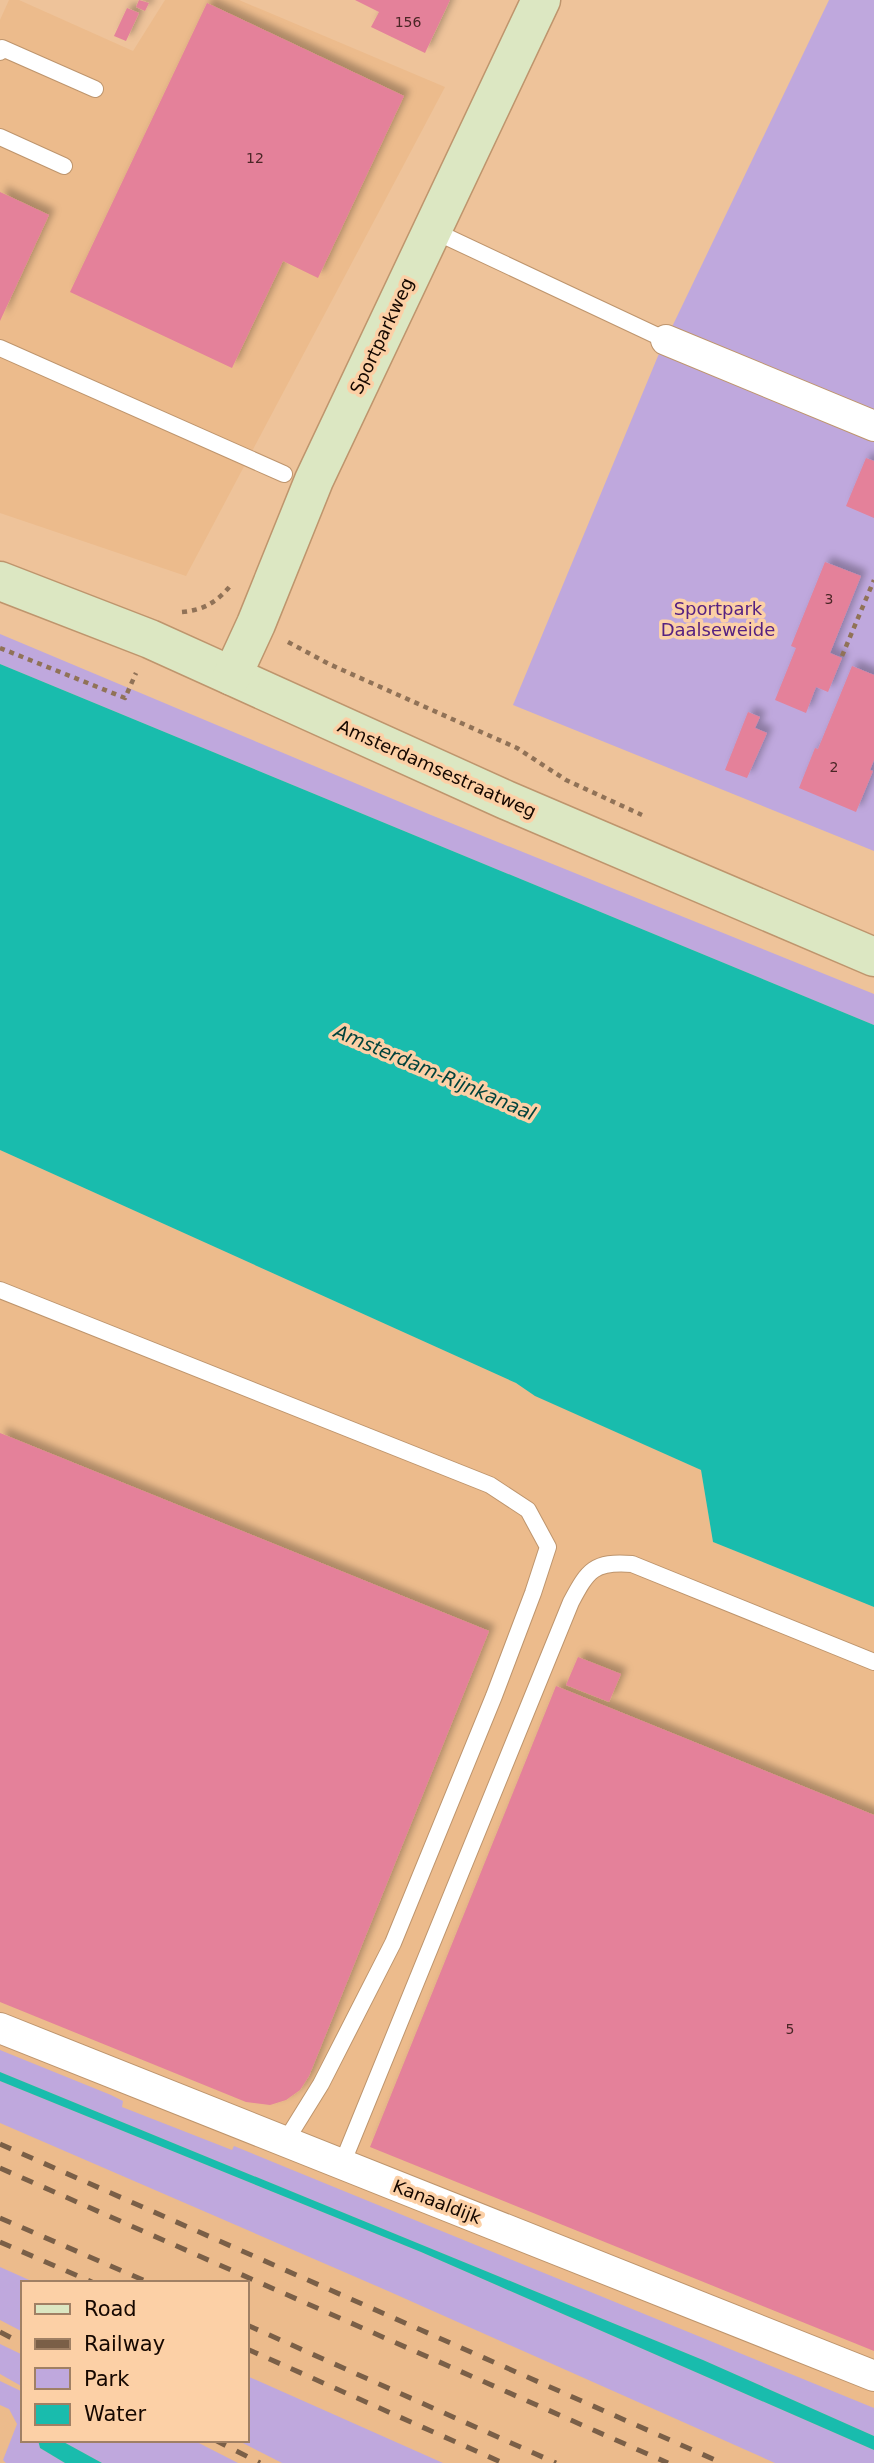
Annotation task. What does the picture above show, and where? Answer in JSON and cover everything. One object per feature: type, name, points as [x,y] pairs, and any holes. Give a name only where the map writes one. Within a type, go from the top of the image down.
[{"type":"main road","name":"Sportparkweg","points":[[232,676],[314,480],[541,0]]},
{"type":"main road","name":"Amsterdamsestraatweg","points":[[0,581],[149,639],[506,800],[874,957]]},
{"type":"street","points":[[666,340],[874,426]]},
{"type":"street","name":"Kanaaldijk","points":[[0,2028],[874,2376]]},
{"type":"lane","points":[[0,52],[2,48],[95,89]]},
{"type":"lane","points":[[0,137],[64,166]]},
{"type":"lane","points":[[432,230],[666,340]]},
{"type":"lane","points":[[0,348],[284,474]]},
{"type":"lane","points":[[0,1290],[490,1485],[528,1510],[548,1547],[499,1684],[393,1943],[321,2084],[285,2142]]},
{"type":"lane","points":[[342,2164],[571,1602],[586,1574],[611,1563],[632,1564],[874,1662]]},
{"type":"path","points":[[842,656],[874,580]]},
{"type":"path","points":[[212,604],[256,624],[329,664],[517,748],[566,780],[654,821]]},
{"type":"path","points":[[0,648],[125,698],[137,670]]},
{"type":"shaded area","points":[[9,0],[19,0],[133,51],[165,0],[239,0],[445,87],[186,576],[0,513],[0,20]]},
{"type":"shaded area","points":[[0,1150],[516,1383],[536,1396],[701,1470],[713,1542],[874,1607],[874,2463],[0,2463]]},
{"type":"green space","name":"Sportpark Daalseweide","points":[[829,0],[874,0],[874,851],[513,705],[658,356]]},
{"type":"green space","points":[[0,634],[431,815],[874,994],[874,1025],[0,664]]},
{"type":"green space","points":[[0,2050],[111,2095],[123,2101],[122,2107],[232,2150],[234,2146],[874,2408],[874,2436],[703,2360],[0,2072]]},
{"type":"green space","points":[[0,2081],[421,2252],[874,2450],[874,2463],[775,2463],[0,2123]]},
{"type":"green space","points":[[0,2267],[32,2281],[21,2281],[21,2331],[0,2320]]},
{"type":"green space","points":[[0,2344],[21,2354],[21,2386],[0,2374]]},
{"type":"green space","points":[[248,2376],[443,2463],[282,2463],[241,2442],[248,2442]]},
{"type":"green space","points":[[0,2381],[21,2391],[21,2442],[38,2442],[40,2448],[65,2463],[6,2463],[3,2460],[17,2424],[9,2409],[0,2405]]},
{"type":"green space","points":[[64,2442],[197,2442],[238,2463],[102,2463]]},
{"type":"water","name":"Amsterdam-Rijnkanaal","points":[[0,664],[874,1025],[874,1607],[713,1542],[701,1470],[535,1396],[516,1383],[0,1150]]},
{"type":"water","points":[[0,2072],[703,2360],[874,2436],[874,2450],[421,2252],[0,2081]]},
{"type":"water","points":[[38,2442],[64,2442],[102,2463],[65,2463],[40,2448]]},
{"type":"building","points":[[139,0],[149,3],[145,11],[136,7]]},
{"type":"building","points":[[355,0],[450,0],[425,53],[371,27],[379,12]]},
{"type":"building","points":[[207,3],[404,96],[318,278],[283,261],[232,368],[70,292]]},
{"type":"building","points":[[127,8],[139,13],[126,41],[114,36]]},
{"type":"building","points":[[0,192],[49,215],[0,321]]},
{"type":"building","points":[[866,458],[874,461],[874,518],[846,506]]},
{"type":"building","points":[[825,562],[861,576],[830,653],[842,658],[828,692],[816,687],[806,713],[775,700],[796,648],[791,646]]},
{"type":"building","points":[[852,666],[874,675],[874,760],[870,770],[873,771],[856,812],[799,788]]},
{"type":"building","points":[[748,712],[760,717],[755,728],[767,733],[747,778],[725,770]]},
{"type":"building","points":[[0,1433],[489,1631],[309,2076],[300,2090],[286,2100],[270,2105],[246,2102],[0,2002]]},
{"type":"building","points":[[578,1657],[621,1674],[609,1702],[566,1685]]},
{"type":"building","points":[[556,1686],[874,1815],[874,2351],[370,2147]]},
{"type":"railway","points":[[0,2144],[722,2463]]},
{"type":"railway","points":[[0,2168],[668,2463]]},
{"type":"railway","points":[[0,2218],[145,2281]]},
{"type":"railway","points":[[0,2242],[89,2281]]},
{"type":"railway","points":[[248,2325],[556,2463]]},
{"type":"railway","points":[[0,2332],[21,2343]]},
{"type":"railway","points":[[248,2349],[503,2463]]},
{"type":"railway","points":[[219,2442],[260,2463]]}]
